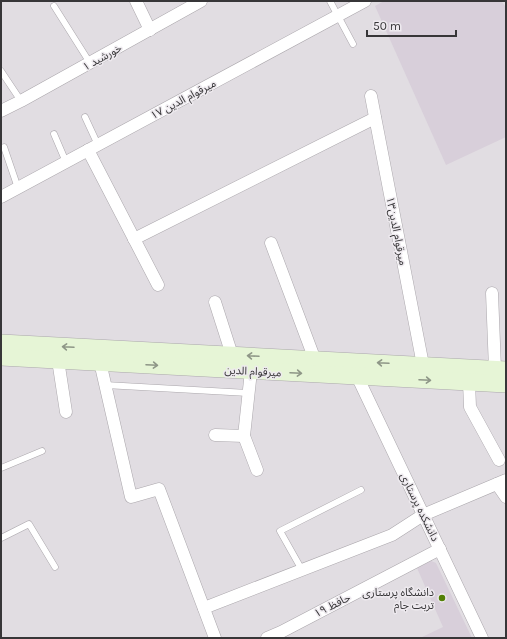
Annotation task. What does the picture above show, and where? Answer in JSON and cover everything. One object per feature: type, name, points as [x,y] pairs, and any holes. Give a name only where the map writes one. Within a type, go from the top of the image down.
[{"type":"main road","name":"میرقوام الدین","points":[[1,344],[93,357]]},
{"type":"main road","name":"میرقوام الدین","points":[[1,357],[58,360],[93,357],[232,355],[501,369]]},
{"type":"main road","name":"میرقوام الدین","points":[[124,357],[251,370],[506,384]]},
{"type":"street","points":[[136,1],[150,30]]},
{"type":"street","name":"خورشید ۱","points":[[1,111],[201,1]]},
{"type":"street","name":"میرقوام الدین ۱۷","points":[[1,197],[365,1]]},
{"type":"street","name":"میرقوام الدین۱۳","points":[[371,96],[424,365]]},
{"type":"street","points":[[134,239],[375,118]]},
{"type":"street","points":[[93,147],[134,239],[158,285]]},
{"type":"street","points":[[271,243],[315,360]]},
{"type":"street","points":[[492,293],[501,369]]},
{"type":"street","points":[[215,302],[232,355]]},
{"type":"street","points":[[93,357],[105,384],[132,497],[159,489],[215,638]]},
{"type":"street","points":[[58,360],[66,412]]},
{"type":"street","points":[[251,370],[244,436],[257,470]]},
{"type":"street","name":"دانشکده پرستاری","points":[[357,376],[482,638]]},
{"type":"street","points":[[470,382],[470,407],[499,460]]},
{"type":"street","points":[[215,435],[244,436]]},
{"type":"street","points":[[204,608],[392,535],[423,515],[501,482],[506,497]]},
{"type":"street","name":"حافظ ۱۹","points":[[267,638],[283,635],[440,549]]},
{"type":"lane","points":[[330,1],[353,44]]},
{"type":"lane","points":[[54,6],[90,63]]},
{"type":"lane","points":[[1,71],[21,101]]},
{"type":"lane","points":[[86,117],[93,147]]},
{"type":"lane","points":[[54,134],[66,162]]},
{"type":"lane","points":[[4,147],[18,188]]},
{"type":"lane","points":[[105,384],[248,393]]},
{"type":"lane","points":[[1,468],[42,452]]},
{"type":"lane","points":[[302,570],[280,531],[361,490]]},
{"type":"lane","points":[[1,538],[29,524],[55,567]]},
{"type":"shaded area","points":[[384,1],[501,1],[506,7],[506,137],[446,165],[375,6]]},
{"type":"shaded area","name":"دانشگاه پرستاری تربت جام","points":[[431,561],[436,563],[472,638],[420,638],[443,627],[417,568]]},
{"type":"place","name":"دانشگاه پرستاری تربت جام","points":[[442,598]]}]
